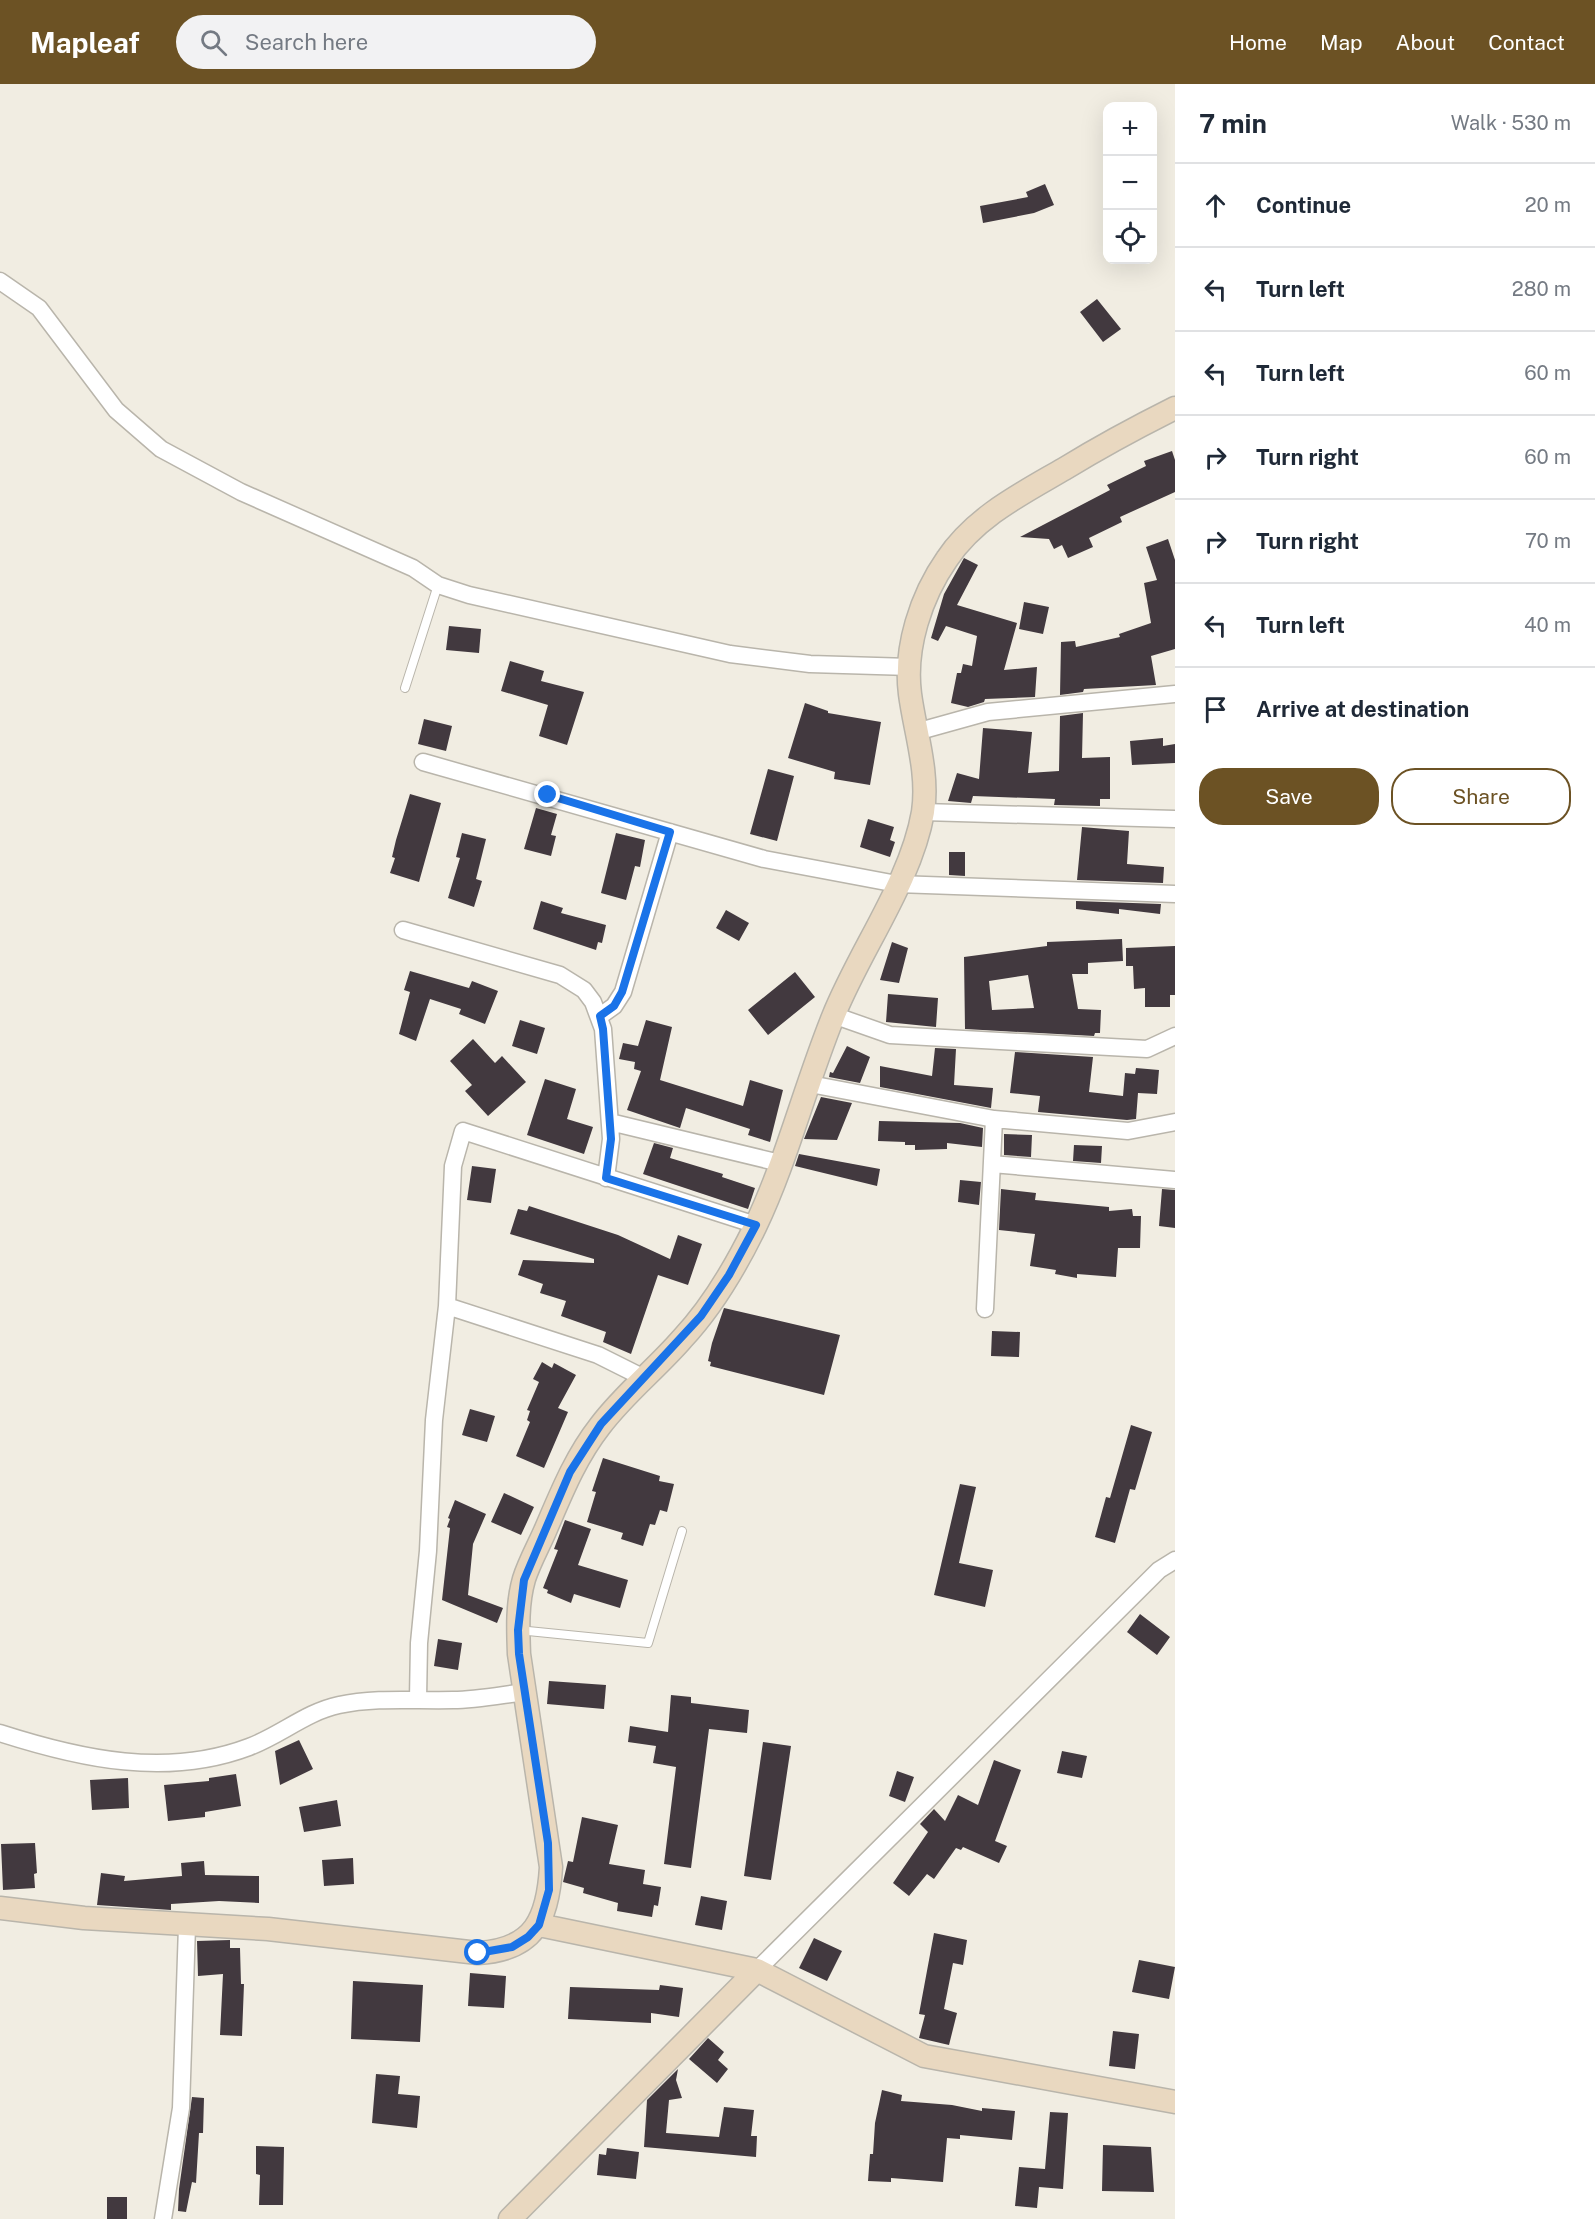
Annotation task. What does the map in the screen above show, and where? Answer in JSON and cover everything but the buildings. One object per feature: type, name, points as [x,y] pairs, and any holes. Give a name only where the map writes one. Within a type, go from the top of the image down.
[{"type":"street","points":[[0,281],[39,308],[116,410],[131,426],[161,449],[241,492],[413,568],[438,585],[469,595],[730,654],[810,664],[910,667]]},
{"type":"street","points":[[0,1908],[187,1926],[268,1929],[478,1953],[512,1947],[528,1937],[539,1925],[549,1890],[551,1867],[518,1630],[524,1580],[570,1472],[601,1424],[701,1316],[729,1275],[756,1225],[810,1084],[833,1015],[908,863],[923,812],[922,768],[909,689],[910,667],[915,630],[931,585],[963,539],[982,520],[1012,499],[1122,435],[1175,408]]},
{"type":"street","points":[[916,732],[988,712],[1175,694]]},
{"type":"street","points":[[423,762],[764,859],[897,884],[1175,894]]},
{"type":"street","points":[[923,812],[1175,819]]},
{"type":"street","points":[[600,1016],[614,1006],[622,992],[670,832]]},
{"type":"street","points":[[403,930],[560,975],[584,990],[600,1016],[603,1029],[611,1139],[606,1178]]},
{"type":"street","points":[[833,1015],[890,1035],[902,1036],[1147,1049],[1175,1036]]},
{"type":"street","points":[[810,1084],[994,1119],[1128,1131],[1175,1122]]},
{"type":"street","points":[[985,1309],[994,1119]]},
{"type":"street","points":[[610,1122],[780,1163]]},
{"type":"street","points":[[418,1699],[419,1643],[428,1551],[434,1419],[447,1306],[453,1166],[463,1131],[756,1225]]},
{"type":"street","points":[[992,1164],[1175,1180]]},
{"type":"street","points":[[447,1306],[598,1355],[644,1378]]},
{"type":"street","points":[[510,2219],[1159,1570],[1175,1560]]},
{"type":"street","points":[[0,1733],[52,1750],[94,1759],[159,1763],[209,1757],[245,1748],[326,1708],[342,1704],[418,1699],[453,1700],[525,1692]]},
{"type":"street","points":[[539,1925],[757,1970],[924,2056],[1175,2102]]},
{"type":"street","points":[[163,2219],[181,2108],[187,1926]]},
{"type":"lane","points":[[405,688],[438,585]]},
{"type":"lane","points":[[518,1630],[648,1643],[682,1531]]},
{"type":"route","points":[[478,1953],[495,1953],[512,1947],[528,1937],[539,1925],[546,1908],[549,1890],[551,1867],[548,1843],[519,1654],[518,1630],[524,1580],[570,1472],[585,1447],[622,1400],[683,1339],[701,1316],[717,1295],[756,1225],[606,1178],[611,1139],[603,1029],[600,1016],[614,1006],[622,992],[670,832],[548,795]]}]
